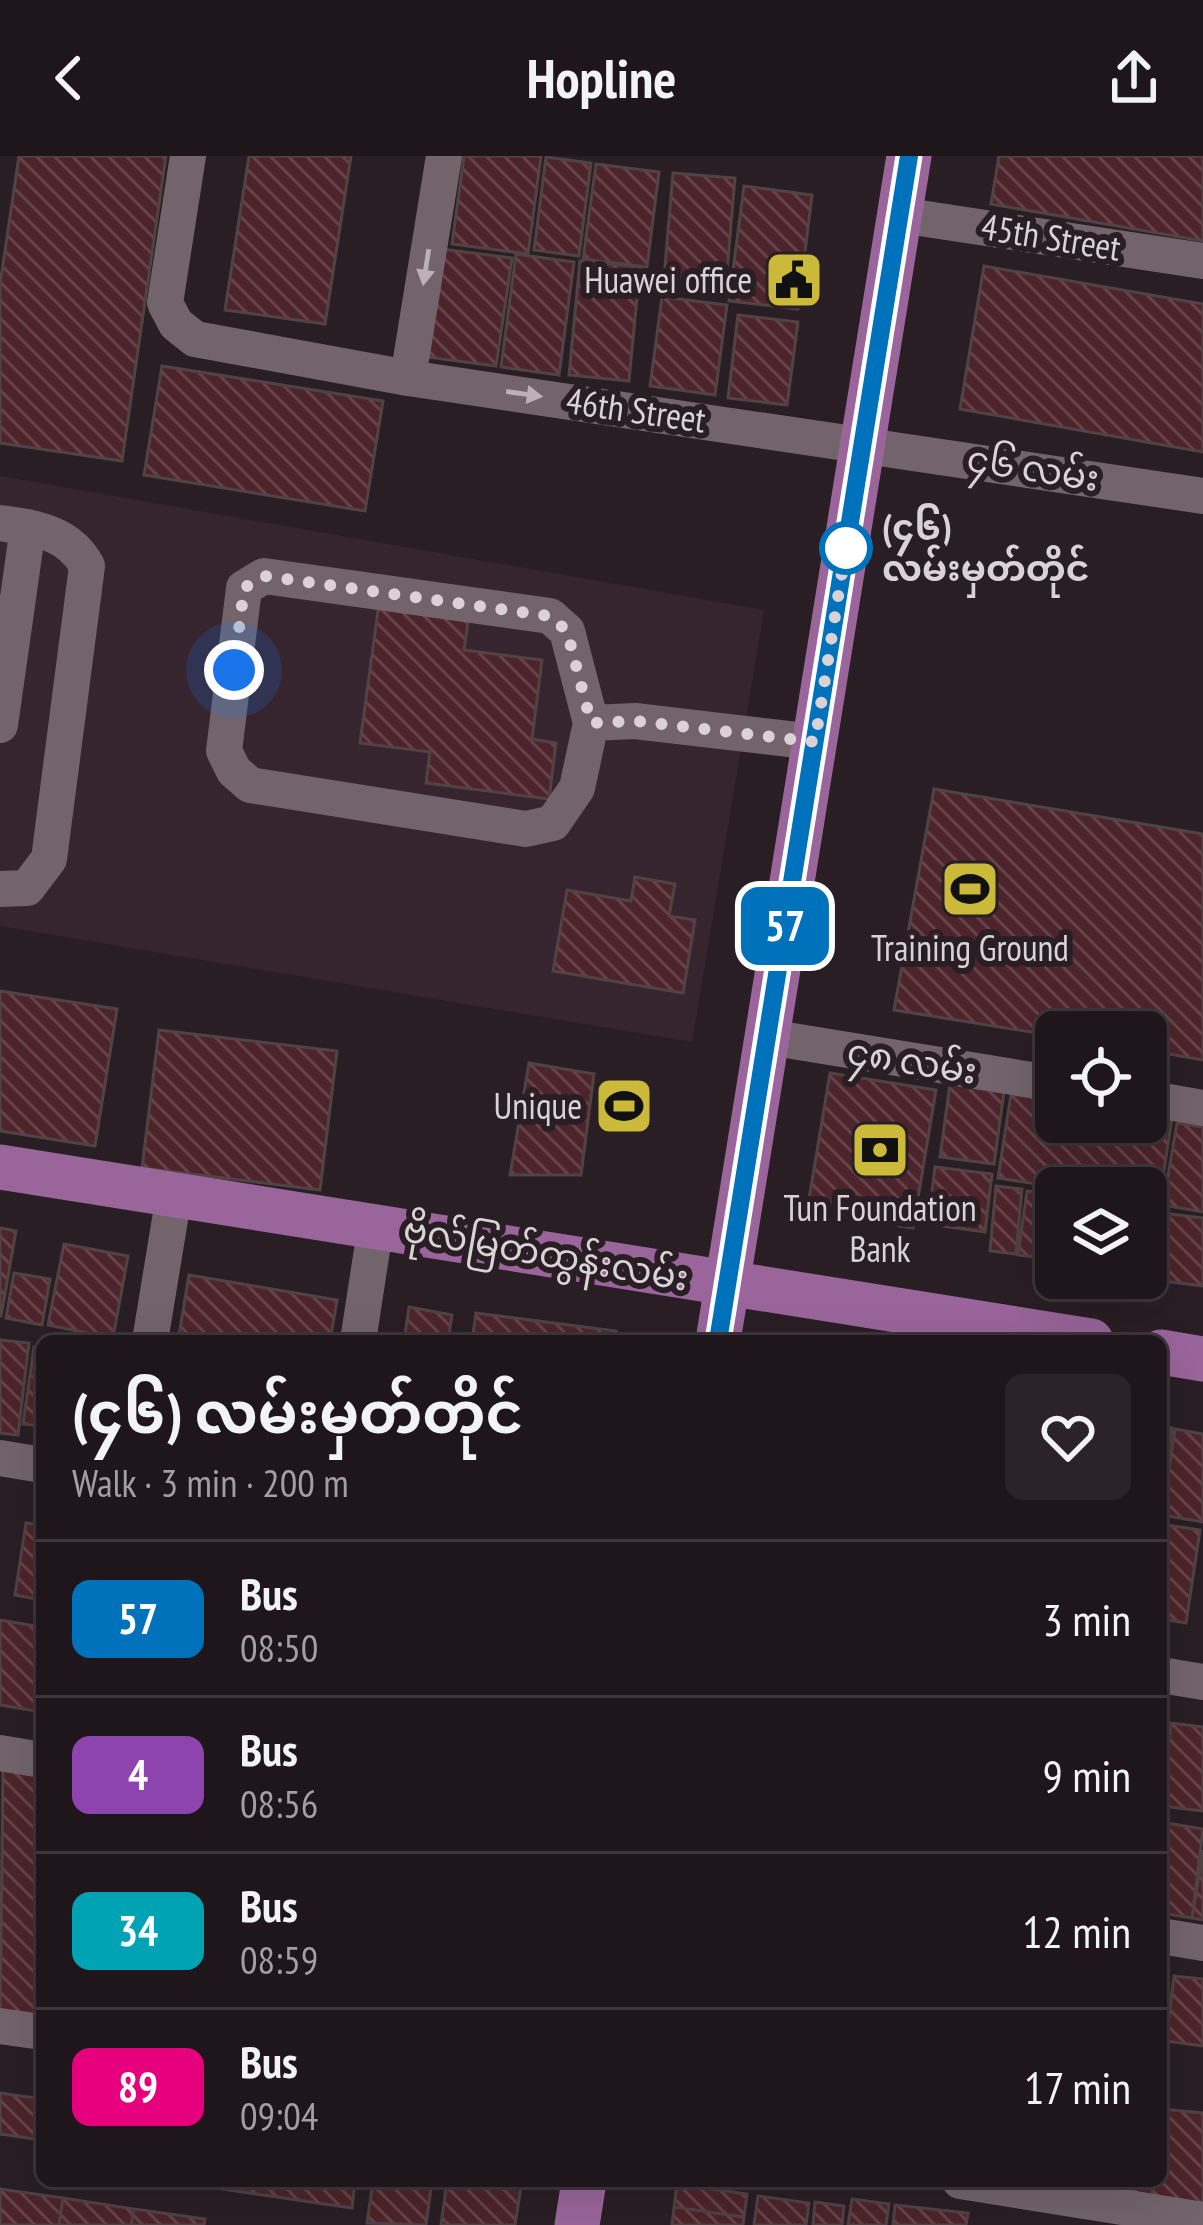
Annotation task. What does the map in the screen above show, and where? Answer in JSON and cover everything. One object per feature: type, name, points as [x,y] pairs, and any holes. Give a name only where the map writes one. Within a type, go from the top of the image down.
[{"type":"main road","points":[[719,1335],[815,742],[875,443],[913,216],[902,157]]},
{"type":"main road","name":"ဗိုလ်မြတ်ထွန်းလမ်း","points":[[0,1167],[1053,1335]]},
{"type":"main road","points":[[1167,1353],[1203,1359]]},
{"type":"main road","points":[[577,2225],[583,2187]]},
{"type":"street","name":"46th Street","points":[[188,156],[165,303],[176,324],[195,339],[408,378],[875,443]]},
{"type":"street","points":[[408,378],[444,156]]},
{"type":"street","name":"45th Street","points":[[913,216],[1203,261]]},
{"type":"street","name":"၄၆ လမ်း","points":[[875,443],[1203,496]]},
{"type":"street","points":[[0,725],[14,525],[77,548],[86,566],[49,859],[27,888],[0,889]]},
{"type":"street","points":[[264,576],[550,616],[567,631],[591,723],[577,788],[553,823],[526,829],[250,785],[234,771],[224,751],[244,588],[264,576]]},
{"type":"street","points":[[591,723],[635,721],[815,742]]},
{"type":"street","name":"၄၈ လမ်း","points":[[768,1037],[1035,1081]]},
{"type":"street","points":[[1167,1102],[1203,1108]]},
{"type":"street","points":[[151,1335],[174,1195]]},
{"type":"street","points":[[359,1335],[376,1224]]},
{"type":"street","points":[[0,1458],[36,1464]]},
{"type":"street","points":[[1167,1677],[1203,1682]]},
{"type":"street","points":[[0,1753],[36,1759]]},
{"type":"street","points":[[1167,1937],[1203,1943]]},
{"type":"street","points":[[0,2026],[36,2031]]},
{"type":"street","points":[[997,2187],[1203,2220]]},
{"type":"shaded area","points":[[0,476],[764,610],[692,1042],[0,926]]},
{"type":"building","points":[[19,156],[166,156],[122,461],[0,443],[0,284]]},
{"type":"building","points":[[249,156],[351,156],[325,324],[225,310]]},
{"type":"building","points":[[464,156],[541,156],[528,254],[452,244]]},
{"type":"building","points":[[999,156],[1203,156],[1203,241],[991,204]]},
{"type":"building","points":[[546,157],[591,163],[579,256],[534,250]]},
{"type":"building","points":[[596,164],[659,172],[647,267],[583,259]]},
{"type":"building","points":[[673,173],[735,178],[726,283],[664,278]]},
{"type":"building","points":[[744,186],[812,195],[798,309],[729,301]]},
{"type":"building","points":[[442,249],[512,258],[496,366],[427,357]]},
{"type":"building","points":[[516,254],[574,262],[559,375],[501,367]]},
{"type":"building","points":[[580,261],[640,267],[629,381],[569,375]]},
{"type":"building","points":[[984,266],[1203,304],[1203,452],[960,409]]},
{"type":"building","points":[[662,297],[727,305],[715,395],[650,386]]},
{"type":"building","points":[[738,315],[798,322],[787,405],[728,398]]},
{"type":"building","points":[[162,366],[383,401],[365,511],[144,475]]},
{"type":"building","points":[[379,603],[469,616],[464,650],[542,660],[532,739],[556,743],[549,799],[426,783],[430,752],[360,743]]},
{"type":"building","points":[[934,789],[1203,834],[1203,1060],[1167,1054],[1167,1011],[1035,1011],[1035,1033],[894,1010]]},
{"type":"building","points":[[635,877],[675,884],[669,916],[695,920],[683,993],[553,971],[567,890],[631,901]]},
{"type":"building","points":[[0,991],[117,1009],[95,1146],[0,1131]]},
{"type":"building","points":[[159,1030],[337,1051],[320,1190],[142,1168]]},
{"type":"building","points":[[529,1063],[594,1074],[581,1175],[510,1175]]},
{"type":"building","points":[[830,1073],[936,1090],[913,1228],[807,1211]]},
{"type":"building","points":[[950,1084],[1004,1092],[994,1164],[940,1157]]},
{"type":"building","points":[[1011,1094],[1035,1098],[1035,1143],[1167,1143],[1167,1117],[1172,1118],[1165,1167],[1035,1167],[1035,1184],[998,1178]]},
{"type":"building","points":[[1177,1123],[1203,1127],[1203,1212],[1167,1206]]},
{"type":"building","points":[[935,1167],[992,1174],[985,1232],[928,1224]]},
{"type":"building","points":[[996,1186],[1022,1189],[1016,1254],[990,1251]]},
{"type":"building","points":[[1027,1191],[1035,1192],[1035,1257],[1018,1255]]},
{"type":"building","points":[[1167,1214],[1203,1218],[1203,1286],[1167,1282]]},
{"type":"building","points":[[0,1228],[16,1231],[1,1316],[0,1316]]},
{"type":"building","points":[[64,1244],[128,1256],[114,1335],[48,1325]]},
{"type":"building","points":[[14,1273],[50,1279],[42,1325],[6,1318]]},
{"type":"building","points":[[189,1275],[337,1300],[331,1335],[179,1335]]},
{"type":"building","points":[[409,1307],[452,1315],[449,1335],[405,1335]]},
{"type":"building","points":[[476,1313],[616,1331],[615,1335],[473,1335]]},
{"type":"building","points":[[0,1340],[29,1343],[18,1435],[0,1433]]},
{"type":"building","points":[[34,1347],[36,1347],[36,1425],[23,1424]]},
{"type":"building","points":[[1175,1429],[1203,1434],[1203,1522],[1167,1516]]},
{"type":"building","points":[[26,1523],[36,1524],[36,1599],[15,1595]]},
{"type":"building","points":[[1167,1525],[1200,1530],[1186,1623],[1167,1620]]},
{"type":"building","points":[[0,1620],[36,1626],[36,1711],[0,1705]]},
{"type":"building","points":[[1171,1723],[1203,1727],[1203,1811],[1167,1807]]},
{"type":"building","points":[[3,1769],[36,1774],[36,2024],[0,2019]]},
{"type":"building","points":[[1167,1823],[1203,1829],[1192,1918],[1167,1914]]},
{"type":"building","points":[[1203,1850],[1203,1920],[1192,1918]]},
{"type":"building","points":[[1174,1976],[1203,1979],[1203,2046],[1167,2041]]},
{"type":"building","points":[[0,2093],[36,2098],[36,2139],[0,2134]]},
{"type":"building","points":[[1167,2109],[1203,2113],[1203,2205],[1152,2199],[1153,2187],[1167,2187]]},
{"type":"building","points":[[209,2187],[354,2187],[352,2208]]},
{"type":"building","points":[[372,2187],[431,2187],[426,2225],[367,2223]]},
{"type":"building","points":[[446,2187],[521,2187],[515,2225],[441,2225]]},
{"type":"building","points":[[677,2187],[747,2194],[744,2217],[674,2207]]},
{"type":"building","points":[[1073,2187],[1153,2187],[1152,2199]]},
{"type":"building","points":[[0,2189],[63,2198],[59,2225],[0,2225]]},
{"type":"building","points":[[758,2196],[809,2203],[806,2225],[754,2225]]},
{"type":"building","points":[[63,2198],[134,2209],[131,2225],[59,2225]]},
{"type":"building","points":[[852,2199],[889,2204],[886,2225],[848,2225]]},
{"type":"building","points":[[815,2202],[844,2206],[842,2225],[813,2225]]},
{"type":"building","points":[[895,2205],[968,2213],[966,2225],[893,2225]]},
{"type":"building","points":[[674,2207],[744,2217],[743,2225],[672,2225]]},
{"type":"building","points":[[134,2209],[205,2219],[204,2225],[131,2225]]},
{"type":"bus line","name":"57","points":[[719,1335],[909,156]]},
{"type":"place","name":"Huawei office","points":[[794,280]]},
{"type":"place","name":"(၄၆) လမ်းမှတ်တိုင်","points":[[846,548]]},
{"type":"place","name":"Training Ground","points":[[970,889]]},
{"type":"place","name":"Unique","points":[[624,1106]]},
{"type":"place","name":"Tun Foundation Bank","points":[[880,1150]]},
{"type":"route","points":[[234,670],[244,588],[264,576],[550,616],[567,631],[591,723],[635,721],[815,742],[849,528],[846,548]]}]
